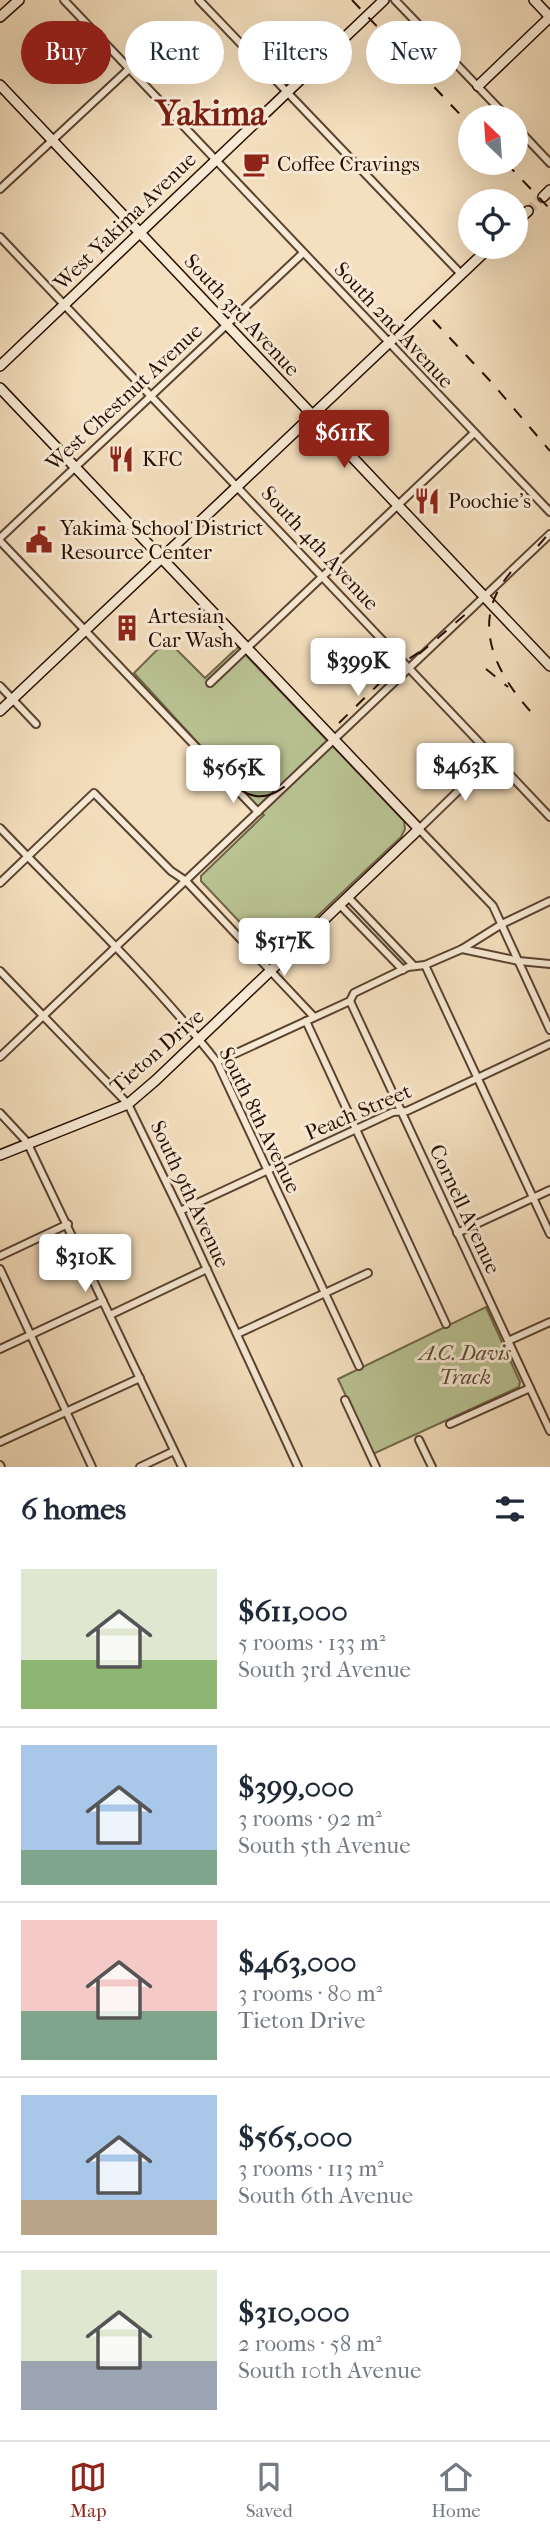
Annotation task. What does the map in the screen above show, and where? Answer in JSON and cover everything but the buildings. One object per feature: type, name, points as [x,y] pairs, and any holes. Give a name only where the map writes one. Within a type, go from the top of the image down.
[{"type":"main road","points":[[0,17],[19,0]]},
{"type":"main road","name":"West Yakima Avenue","points":[[0,366],[384,0]]},
{"type":"main road","points":[[478,86],[550,17],[534,0]]},
{"type":"main road","name":"South 3rd Avenue","points":[[0,85],[550,666]]},
{"type":"main road","points":[[0,711],[477,259]]},
{"type":"main road","points":[[0,388],[419,829]]},
{"type":"main road","name":"Tieton Drive","points":[[0,1154],[128,1104],[419,829]]},
{"type":"street","name":"South 2nd Avenue","points":[[64,0],[125,63]]},
{"type":"street","points":[[199,0],[461,274]]},
{"type":"street","points":[[396,0],[496,105]]},
{"type":"street","points":[[0,189],[125,73]]},
{"type":"street","name":"South 2nd Avenue","points":[[145,84],[473,434],[550,512]]},
{"type":"street","points":[[528,140],[550,163]]},
{"type":"street","name":"South 4th Avenue","points":[[0,237],[550,817]]},
{"type":"street","name":"West Chestnut Avenue","points":[[0,539],[303,253]]},
{"type":"street","points":[[210,683],[473,434]]},
{"type":"street","points":[[0,1057],[550,534]]},
{"type":"street","points":[[0,539],[258,811]]},
{"type":"street","points":[[0,686],[36,724]]},
{"type":"street","name":"Tieton Drive","points":[[419,829],[492,758]]},
{"type":"street","points":[[0,883],[94,793],[171,871],[186,881],[314,1017]]},
{"type":"street","name":"South 8th Avenue","points":[[0,828],[115,948],[217,1062],[359,1366]]},
{"type":"street","points":[[419,829],[493,906],[550,1030]]},
{"type":"street","points":[[348,897],[414,966]]},
{"type":"street","points":[[217,1062],[349,1001],[354,993],[402,970],[425,965],[461,949],[502,924],[550,901]]},
{"type":"street","points":[[340,905],[402,970]]},
{"type":"street","points":[[461,949],[519,961],[550,964]]},
{"type":"street","points":[[425,965],[550,1234]]},
{"type":"street","name":"South 9th Avenue","points":[[0,971],[128,1104],[299,1467]]},
{"type":"street","name":"Cornell Avenue","points":[[349,1001],[550,1431]]},
{"type":"street","points":[[306,1021],[446,1324]]},
{"type":"street","name":"Peach Street","points":[[180,1211],[356,1129],[400,1111],[407,1111],[550,1044]]},
{"type":"street","points":[[0,1113],[27,1142],[182,1467]]},
{"type":"street","points":[[457,1234],[550,1190]]},
{"type":"street","points":[[0,1256],[68,1224]]},
{"type":"street","points":[[0,1269],[92,1467]]},
{"type":"street","points":[[110,1315],[207,1269]]},
{"type":"street","points":[[237,1334],[368,1273]]},
{"type":"street","points":[[0,1349],[103,1301]]},
{"type":"street","points":[[508,1341],[550,1322]]},
{"type":"street","points":[[0,1442],[140,1378]]},
{"type":"street","points":[[450,1423],[530,1388]]},
{"type":"street","points":[[345,1400],[376,1467]]},
{"type":"street","points":[[419,1440],[432,1467]]},
{"type":"street","points":[[140,1467],[174,1451]]},
{"type":"green space","points":[[167,640],[205,678],[238,647],[404,821],[405,829],[401,837],[275,956],[270,954],[201,881],[201,876],[264,815],[134,673]]},
{"type":"green space","name":"A.C. Davis Track","points":[[486,1307],[520,1382],[519,1387],[373,1454],[338,1379]]},
{"type":"tunnel","points":[[528,211],[543,197]]},
{"type":"tram line","points":[[227,779],[254,796],[269,795],[284,787]]},
{"type":"railway","points":[[352,0],[458,112]]},
{"type":"railway","points":[[517,175],[550,209]]},
{"type":"railway","points":[[433,320],[493,384],[550,451]]},
{"type":"railway","points":[[538,546],[550,532]]},
{"type":"railway","points":[[511,572],[498,590],[491,608],[491,645],[506,680],[531,712]]},
{"type":"railway","points":[[419,654],[467,613]]},
{"type":"railway","points":[[339,723],[395,668],[427,647]]},
{"type":"railway","points":[[486,669],[508,687]]},
{"type":"place","name":"Coffee Cravings","points":[[256,164]]},
{"type":"place","name":"KFC","points":[[121,459]]},
{"type":"place","name":"Poochie's","points":[[427,501]]},
{"type":"place","name":"Yakima School District Resource Center","points":[[39,540]]},
{"type":"place","name":"Artesian Car Wash","points":[[127,628]]},
{"type":"district","name":"Yakima","points":[[211,113]]}]
